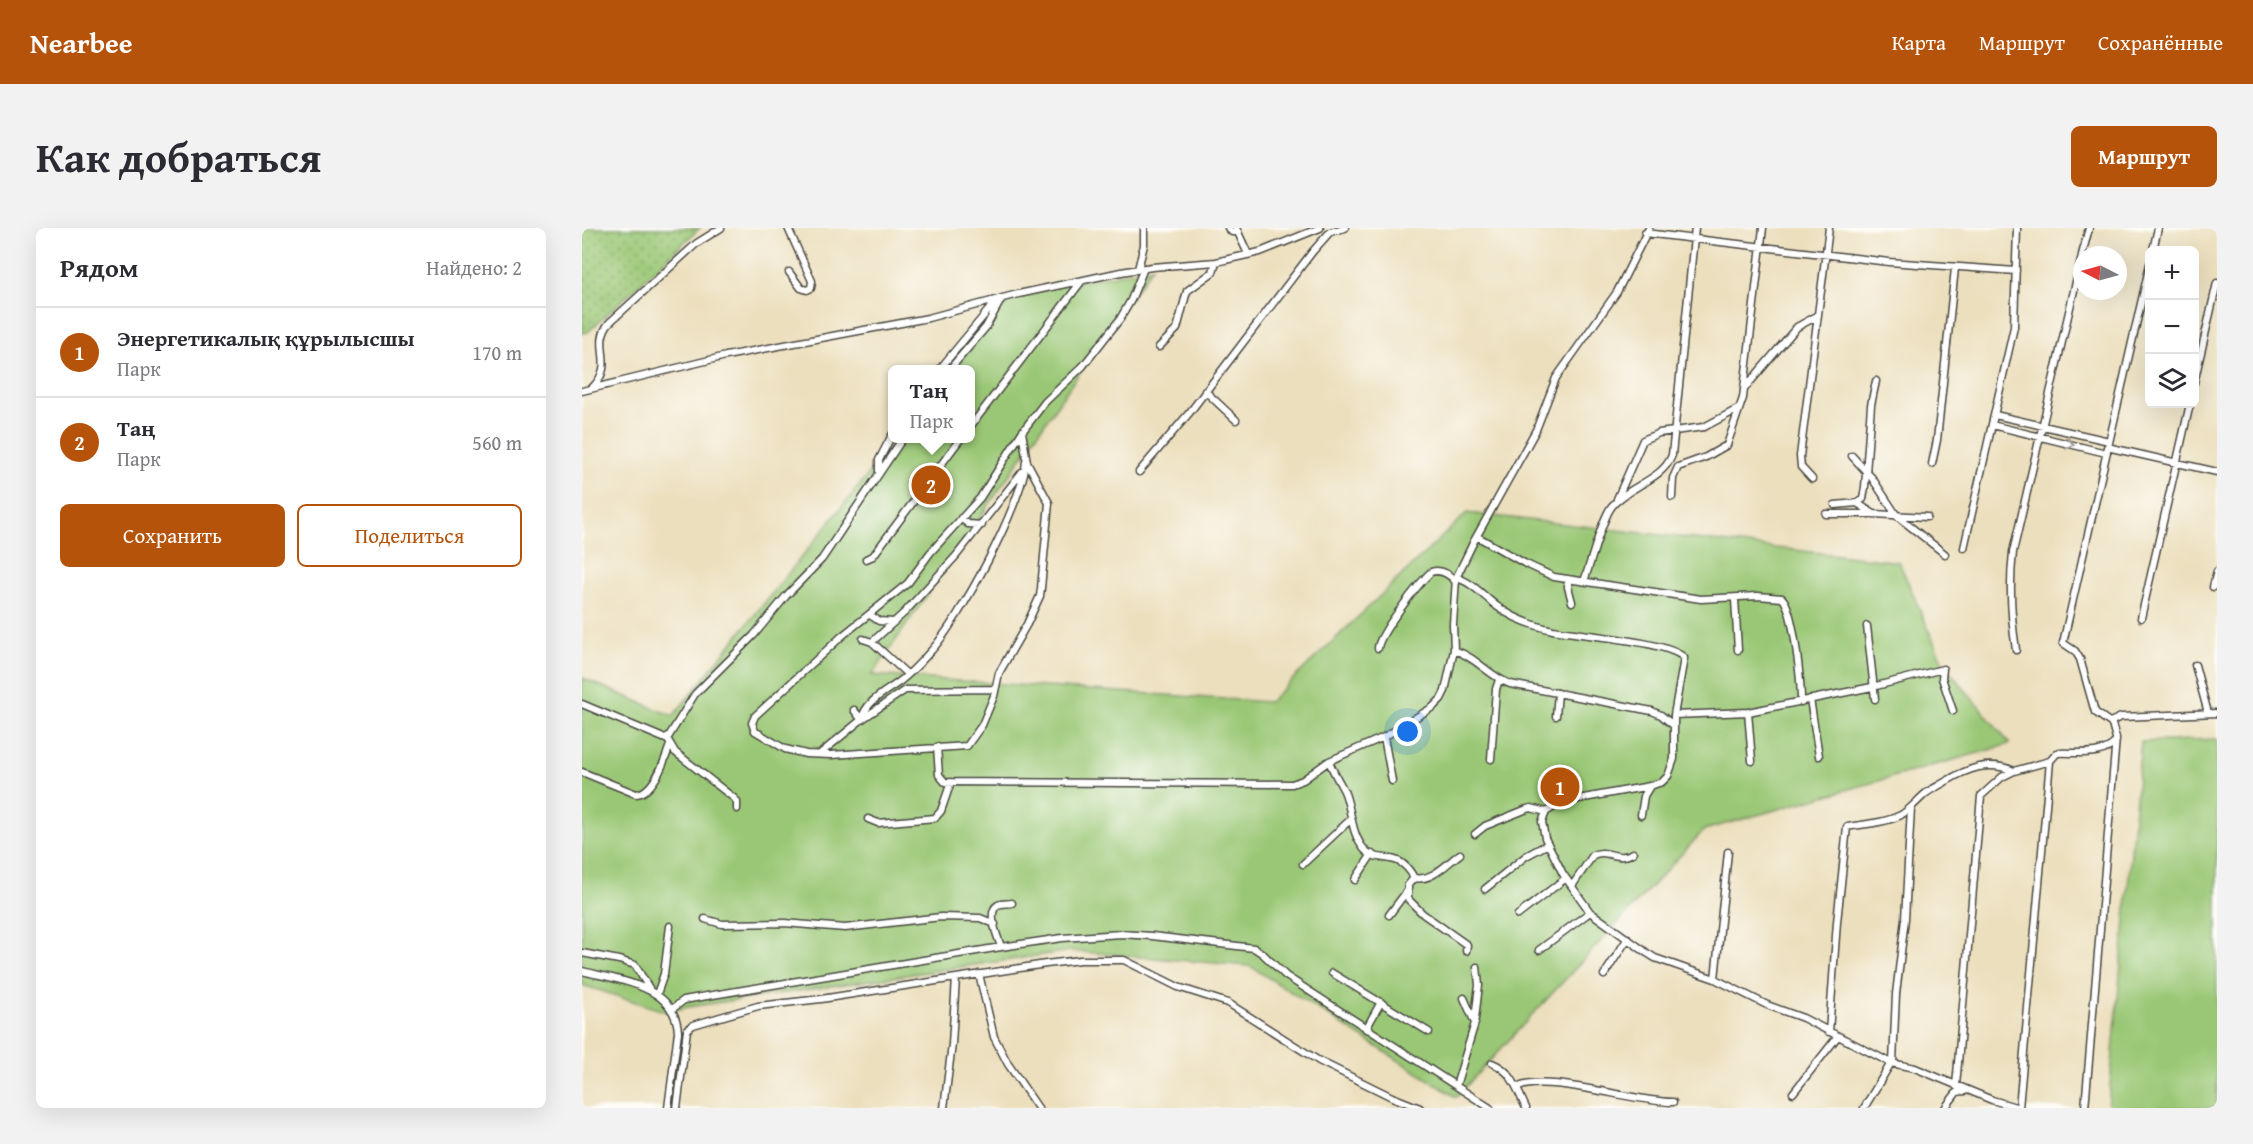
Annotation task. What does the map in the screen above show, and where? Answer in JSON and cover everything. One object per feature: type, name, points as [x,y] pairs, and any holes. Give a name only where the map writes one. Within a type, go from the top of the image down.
[{"type":"street","points":[[582,393],[597,383],[602,372],[604,357],[601,338],[609,323],[697,243],[721,228]]},
{"type":"street","points":[[788,228],[812,282],[811,288],[807,290],[801,288],[789,272]]},
{"type":"street","points":[[1026,458],[1048,503],[1040,596],[999,673],[982,725],[970,744],[963,747],[840,755],[821,754],[784,749],[755,731],[753,719],[814,662],[903,588],[930,553],[987,489],[1022,432],[1045,402],[1091,357],[1120,319],[1131,300],[1141,268],[1144,228]]},
{"type":"street","points":[[1228,228],[1233,232],[1237,230],[1248,254]]},
{"type":"street","points":[[591,388],[726,356],[936,316],[1001,298],[1141,268],[1216,262],[1274,247],[1320,228]]},
{"type":"street","points":[[1139,472],[1171,436],[1313,251],[1330,232],[1345,228]]},
{"type":"street","points":[[1616,502],[1667,464],[1672,455],[1695,228]]},
{"type":"street","points":[[1672,497],[1673,478],[1678,467],[1706,457],[1726,444],[1730,438],[1745,388],[1763,228]]},
{"type":"street","points":[[1812,479],[1801,467],[1800,462],[1829,228]]},
{"type":"street","points":[[1964,548],[2014,327],[2017,228]]},
{"type":"street","points":[[2084,246],[2089,228]]},
{"type":"street","points":[[2154,246],[2158,228]]},
{"type":"street","points":[[937,747],[939,775],[945,782],[1292,784],[1303,780],[1329,761],[1384,737],[1433,707],[1445,691],[1454,650],[1456,579],[1536,430],[1556,378],[1617,292],[1647,231],[1760,247],[1955,268],[2016,271]]},
{"type":"street","points":[[1159,347],[1177,329],[1188,291],[1213,272],[1216,262]]},
{"type":"street","points":[[1932,464],[1937,440],[1955,268]]},
{"type":"street","points":[[975,420],[1081,281]]},
{"type":"street","points":[[2199,360],[2217,283]]},
{"type":"street","points":[[2085,1108],[2116,731],[2110,722],[2095,712],[2080,659],[2075,651],[2063,643],[2145,285]]},
{"type":"street","points":[[2016,650],[2012,624],[2013,552],[2073,294]]},
{"type":"street","points":[[942,365],[983,314],[1001,298]]},
{"type":"street","points":[[953,365],[986,327],[1001,298]]},
{"type":"street","points":[[1745,388],[1797,327],[1818,315]]},
{"type":"street","points":[[1835,505],[1857,503],[1863,499],[1868,472],[1871,405],[1876,381]]},
{"type":"street","points":[[1205,391],[1236,420]]},
{"type":"street","points":[[2141,618],[2189,408]]},
{"type":"street","points":[[1584,581],[1607,513],[1616,502],[1643,440],[1648,436],[1674,430],[1704,428],[1738,409]]},
{"type":"street","points":[[1995,415],[2042,426],[2107,447]]},
{"type":"street","points":[[1992,425],[2040,437],[2107,447],[2217,472]]},
{"type":"street","points":[[861,720],[868,705],[907,674],[935,647],[978,577],[1006,521],[1026,467],[1022,432]]},
{"type":"street","points":[[879,474],[879,460],[888,443]]},
{"type":"street","points":[[665,738],[669,736],[695,694],[708,679],[746,644],[786,596],[822,559],[900,443]]},
{"type":"street","points":[[866,559],[873,556],[885,541],[957,443]]},
{"type":"street","points":[[1852,456],[1868,472],[1897,516],[1945,554]]},
{"type":"street","points":[[872,642],[951,562],[1026,467]]},
{"type":"street","points":[[1857,503],[1874,514]]},
{"type":"street","points":[[1826,514],[1928,517]]},
{"type":"street","points":[[961,518],[968,524],[982,525]]},
{"type":"street","points":[[1478,537],[1540,571],[1568,579],[1701,599],[1776,597],[1785,600],[1789,608],[1801,702]]},
{"type":"street","points":[[1378,648],[1380,639],[1387,628],[1431,572],[1442,571],[1467,582],[1499,608],[1532,623],[1553,630],[1654,646],[1679,654],[1684,658],[1674,715],[1672,767],[1665,779],[1650,786],[1575,799],[1555,805],[1543,817],[1542,828],[1548,844],[1566,878],[1590,912],[1655,958],[1715,980],[1750,998],[1803,1018],[1892,1063],[1915,1068],[1956,1086],[2019,1108],[2032,983],[2050,761]]},
{"type":"street","points":[[2213,587],[2217,571]]},
{"type":"street","points":[[1568,579],[1572,602]]},
{"type":"street","points":[[1735,599],[1738,650]]},
{"type":"street","points":[[870,615],[879,621],[894,622]]},
{"type":"street","points":[[1867,626],[1875,699]]},
{"type":"street","points":[[863,639],[872,642],[907,674]]},
{"type":"street","points":[[1454,650],[1468,656],[1499,680],[1652,711],[1673,725]]},
{"type":"street","points":[[2195,665],[2208,713]]},
{"type":"street","points":[[1674,715],[1748,712],[1872,687],[1943,669],[1942,678],[1953,711]]},
{"type":"street","points":[[1491,759],[1499,680]]},
{"type":"street","points":[[821,754],[861,720],[905,690],[995,688]]},
{"type":"street","points":[[1556,716],[1558,693]]},
{"type":"street","points":[[1810,699],[1819,756]]},
{"type":"street","points":[[582,704],[665,738],[675,752],[735,799],[737,809]]},
{"type":"street","points":[[854,710],[861,720]]},
{"type":"street","points":[[1748,712],[1752,761]]},
{"type":"street","points":[[2110,722],[2121,717],[2217,713]]},
{"type":"street","points":[[1384,737],[1392,781]]},
{"type":"street","points":[[1956,1086],[1981,795],[2002,777],[2014,771],[2050,761],[2057,753],[2091,752],[2108,748],[2116,740]]},
{"type":"street","points":[[582,772],[636,794],[644,793],[651,786],[671,744]]},
{"type":"street","points":[[1329,761],[1344,793],[1350,820],[1362,846],[1372,854],[1404,863],[1414,878]]},
{"type":"street","points":[[1829,1032],[1847,827],[1892,819],[1911,808],[1927,793],[1967,770],[1986,765],[2005,767],[2014,771]]},
{"type":"street","points":[[868,819],[878,823],[935,818],[941,811],[951,782]]},
{"type":"street","points":[[1641,815],[1644,796],[1650,786]]},
{"type":"street","points":[[1474,834],[1480,828],[1531,808],[1546,812]]},
{"type":"street","points":[[1864,1108],[1892,1063],[1896,994],[1905,919],[1911,808]]},
{"type":"street","points":[[1303,864],[1350,820]]},
{"type":"street","points":[[1485,889],[1526,856],[1548,844]]},
{"type":"street","points":[[1572,886],[1597,852],[1623,857],[1633,853]]},
{"type":"street","points":[[1715,980],[1728,852]]},
{"type":"street","points":[[1354,880],[1372,854]]},
{"type":"street","points":[[1414,878],[1426,879],[1460,854]]},
{"type":"street","points":[[1389,915],[1414,878]]},
{"type":"street","points":[[1518,915],[1566,878]]},
{"type":"street","points":[[1407,890],[1408,899],[1434,922],[1467,945],[1466,951]]},
{"type":"street","points":[[1001,947],[993,917],[995,907],[999,904],[1012,903]]},
{"type":"street","points":[[1539,950],[1590,912]]},
{"type":"street","points":[[705,919],[722,924],[783,923],[845,928],[931,918],[980,918],[995,924]]},
{"type":"street","points":[[657,994],[663,974],[670,926]]},
{"type":"street","points":[[671,1010],[684,1000],[1062,938],[1121,934],[1254,948],[1286,976],[1490,1108]]},
{"type":"street","points":[[1604,975],[1628,938]]},
{"type":"street","points":[[582,953],[635,965],[649,989]]},
{"type":"street","points":[[677,1108],[687,1030],[693,1024],[758,1006],[821,999],[1080,960],[1124,960],[1179,987],[1228,1003],[1319,1061],[1392,1097],[1420,1108]]},
{"type":"street","points":[[1456,1086],[1475,1020],[1479,985],[1477,967]]},
{"type":"street","points":[[582,971],[649,989],[657,994],[671,1010],[678,1024],[678,1032],[668,1108]]},
{"type":"street","points":[[1332,973],[1429,1032]]},
{"type":"street","points":[[979,974],[994,1037],[1008,1064],[1026,1087],[1038,1108]]},
{"type":"street","points":[[944,1108],[952,1044],[956,978]]},
{"type":"street","points":[[1464,998],[1475,1020]]},
{"type":"street","points":[[1366,1029],[1381,1002]]},
{"type":"street","points":[[1792,1094],[1838,1036]]},
{"type":"street","points":[[1492,1063],[1508,1073],[1526,1108]]},
{"type":"street","points":[[1517,1088],[1527,1084],[1545,1084],[1638,1099],[1673,1102]]},
{"type":"street","points":[[1945,1108],[1958,1092],[1969,1091]]},
{"type":"green space","points":[[582,228],[700,228],[588,332],[582,333]]},
{"type":"green space","points":[[1152,267],[872,675],[1269,702],[1467,513],[1899,562],[1943,663],[2010,744],[1704,830],[1456,1097],[1250,966],[1070,951],[688,1007],[667,1012],[582,985],[582,678],[673,716],[894,443],[975,443],[975,365],[956,365],[1014,295]]},
{"type":"green space","points":[[2217,739],[2217,1108],[2108,1108],[2141,742]]},
{"type":"place","name":"Таң","points":[[931,485]]},
{"type":"place","name":"Энергетикалық құрылысшы","points":[[1560,787]]}]
